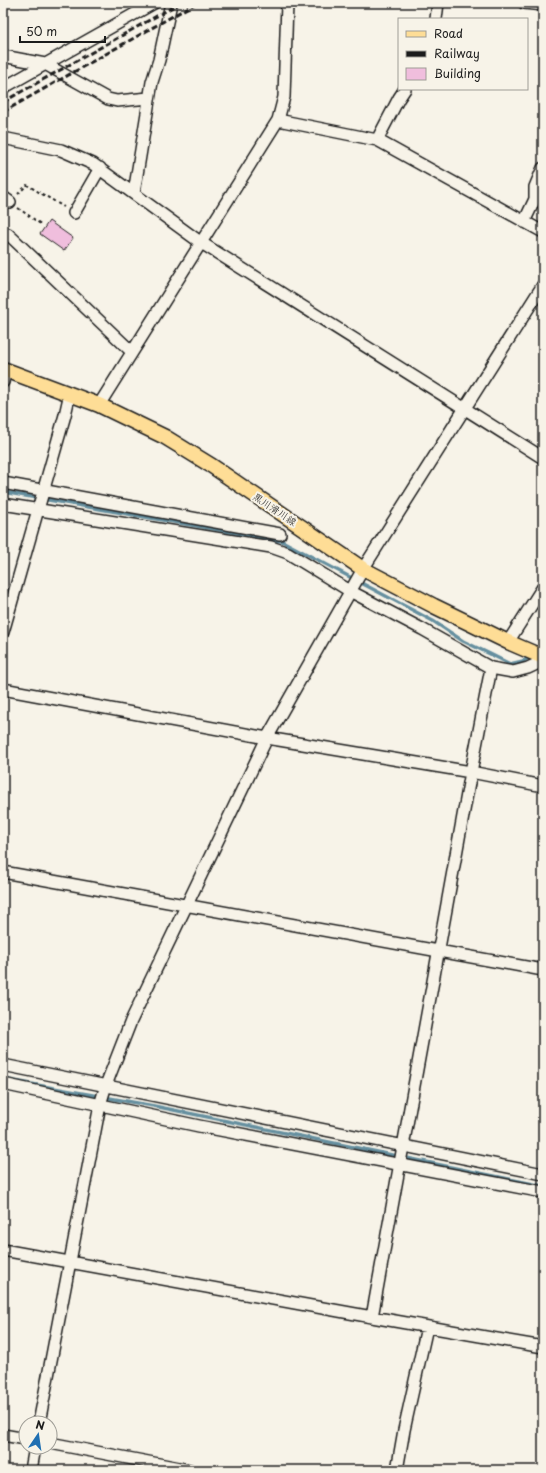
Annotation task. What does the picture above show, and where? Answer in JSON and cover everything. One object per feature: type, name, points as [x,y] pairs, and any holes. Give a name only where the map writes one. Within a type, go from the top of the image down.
[{"type":"main road","name":"黒川滑川線","points":[[4,374],[70,394],[100,405],[165,437],[212,466],[363,569],[434,606],[508,642],[543,657]]},
{"type":"street","points":[[3,88],[154,3]]},
{"type":"street","points":[[134,193],[149,98],[171,3]]},
{"type":"street","points":[[100,405],[200,242],[278,120],[284,97],[287,3]]},
{"type":"street","points":[[436,18],[438,3]]},
{"type":"street","points":[[524,3],[543,5]]},
{"type":"street","points":[[3,56],[44,64],[108,99],[117,101],[149,98]]},
{"type":"street","points":[[376,140],[404,90]]},
{"type":"street","points":[[278,120],[376,140],[543,232]]},
{"type":"street","points":[[3,138],[61,150],[100,168],[200,242],[543,458]]},
{"type":"street","points":[[74,213],[100,168]]},
{"type":"street","points":[[524,222],[535,199],[535,187],[543,168]]},
{"type":"street","points":[[3,232],[8,234],[132,352]]},
{"type":"street","points":[[41,1415],[100,1105],[105,1087],[131,1021],[267,738],[363,569],[543,285]]},
{"type":"street","points":[[3,632],[6,608],[44,490],[66,415],[70,394]]},
{"type":"street","points":[[3,483],[280,534]]},
{"type":"street","points":[[3,504],[271,547],[288,553],[350,591],[491,668],[513,672],[528,668],[543,661]]},
{"type":"street","points":[[508,642],[543,587]]},
{"type":"street","points":[[372,1317],[491,668]]},
{"type":"street","points":[[3,688],[267,738],[471,772],[543,786]]},
{"type":"street","points":[[3,872],[543,970]]},
{"type":"street","points":[[3,1065],[105,1087],[543,1174]]},
{"type":"street","points":[[3,1084],[199,1126],[543,1192]]},
{"type":"street","points":[[3,1250],[543,1347]]},
{"type":"street","points":[[397,1470],[404,1430],[427,1327]]},
{"type":"street","points":[[3,1435],[18,1438]]},
{"type":"street","points":[[58,1445],[190,1470]]},
{"type":"street","points":[[31,1470],[34,1455]]},
{"type":"path","points":[[42,225],[6,200],[27,186],[74,213]]},
{"type":"building","points":[[49,221],[73,238],[64,251],[40,234]]},
{"type":"waterway","points":[[3,492],[282,541],[433,621],[463,641],[510,664],[523,661],[533,656]]},
{"type":"waterway","points":[[9,1080],[154,1106],[543,1186]]},
{"type":"railway","points":[[3,102],[180,3]]},
{"type":"railway","points":[[3,112],[196,3]]}]
